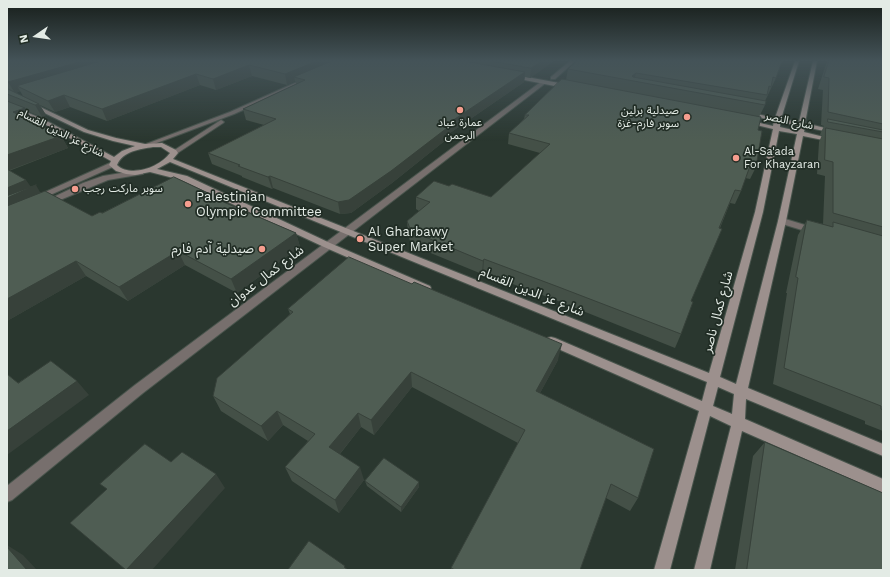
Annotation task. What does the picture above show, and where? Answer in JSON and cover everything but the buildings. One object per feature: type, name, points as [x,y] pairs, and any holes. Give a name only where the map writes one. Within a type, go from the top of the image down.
[{"type":"main road","name":"شارع كمال ناصر","points":[[662,570],[759,212],[777,124],[788,88]]},
{"type":"main road","points":[[702,570],[738,422],[741,390],[782,222],[809,88]]},
{"type":"main road","name":"شارع عز الدين القسام","points":[[7,94],[86,131],[116,140],[144,146]]},
{"type":"main road","name":"شارع عز الدين القسام","points":[[7,106],[41,120],[114,163]]},
{"type":"main road","name":"شارع النصر","points":[[739,112],[777,124],[801,129],[844,134]]},
{"type":"main road","name":"شارع النصر","points":[[738,121],[777,124]]},
{"type":"main road","name":"شارع النصر","points":[[801,129],[838,141]]},
{"type":"main road","name":"شارع عز الدين القسام","points":[[114,163],[126,152],[144,146],[158,145],[168,147],[173,150],[172,157]]},
{"type":"main road","name":"شارع عز الدين القسام","points":[[114,163],[115,169],[121,171],[140,172],[151,170],[172,157]]},
{"type":"main road","name":"شارع عز الدين القسام","points":[[172,157],[344,232],[714,379],[883,450]]},
{"type":"main road","points":[[151,170],[184,178],[327,245],[436,292]]},
{"type":"main road","points":[[539,336],[883,486]]},
{"type":"street","points":[[144,146],[232,113],[291,88]]},
{"type":"street","points":[[172,157],[217,124],[294,88]]},
{"type":"street","name":"شارع كمال عدوان","points":[[7,495],[139,389],[344,232],[537,88]]},
{"type":"street","points":[[7,99],[22,95]]},
{"type":"street","points":[[28,201],[114,163]]},
{"type":"street","points":[[36,207],[106,178],[140,172]]},
{"type":"street","points":[[782,222],[826,234]]},
{"type":"place","name":"عمارة عباد الرحمن","points":[[460,110]]},
{"type":"place","name":"صيدلية برلين سوبر فارم-غزة","points":[[687,117]]},
{"type":"place","name":"Al-Sa'ada For Khayzaran","points":[[736,158]]},
{"type":"place","name":"سوبر ماركت رجب","points":[[75,189]]},
{"type":"place","name":"Palestinian Olympic Committee","points":[[188,204]]},
{"type":"place","name":"Al Gharbawy Super Market","points":[[360,239]]},
{"type":"place","name":"صيدلية آدم فارم","points":[[262,249]]}]
